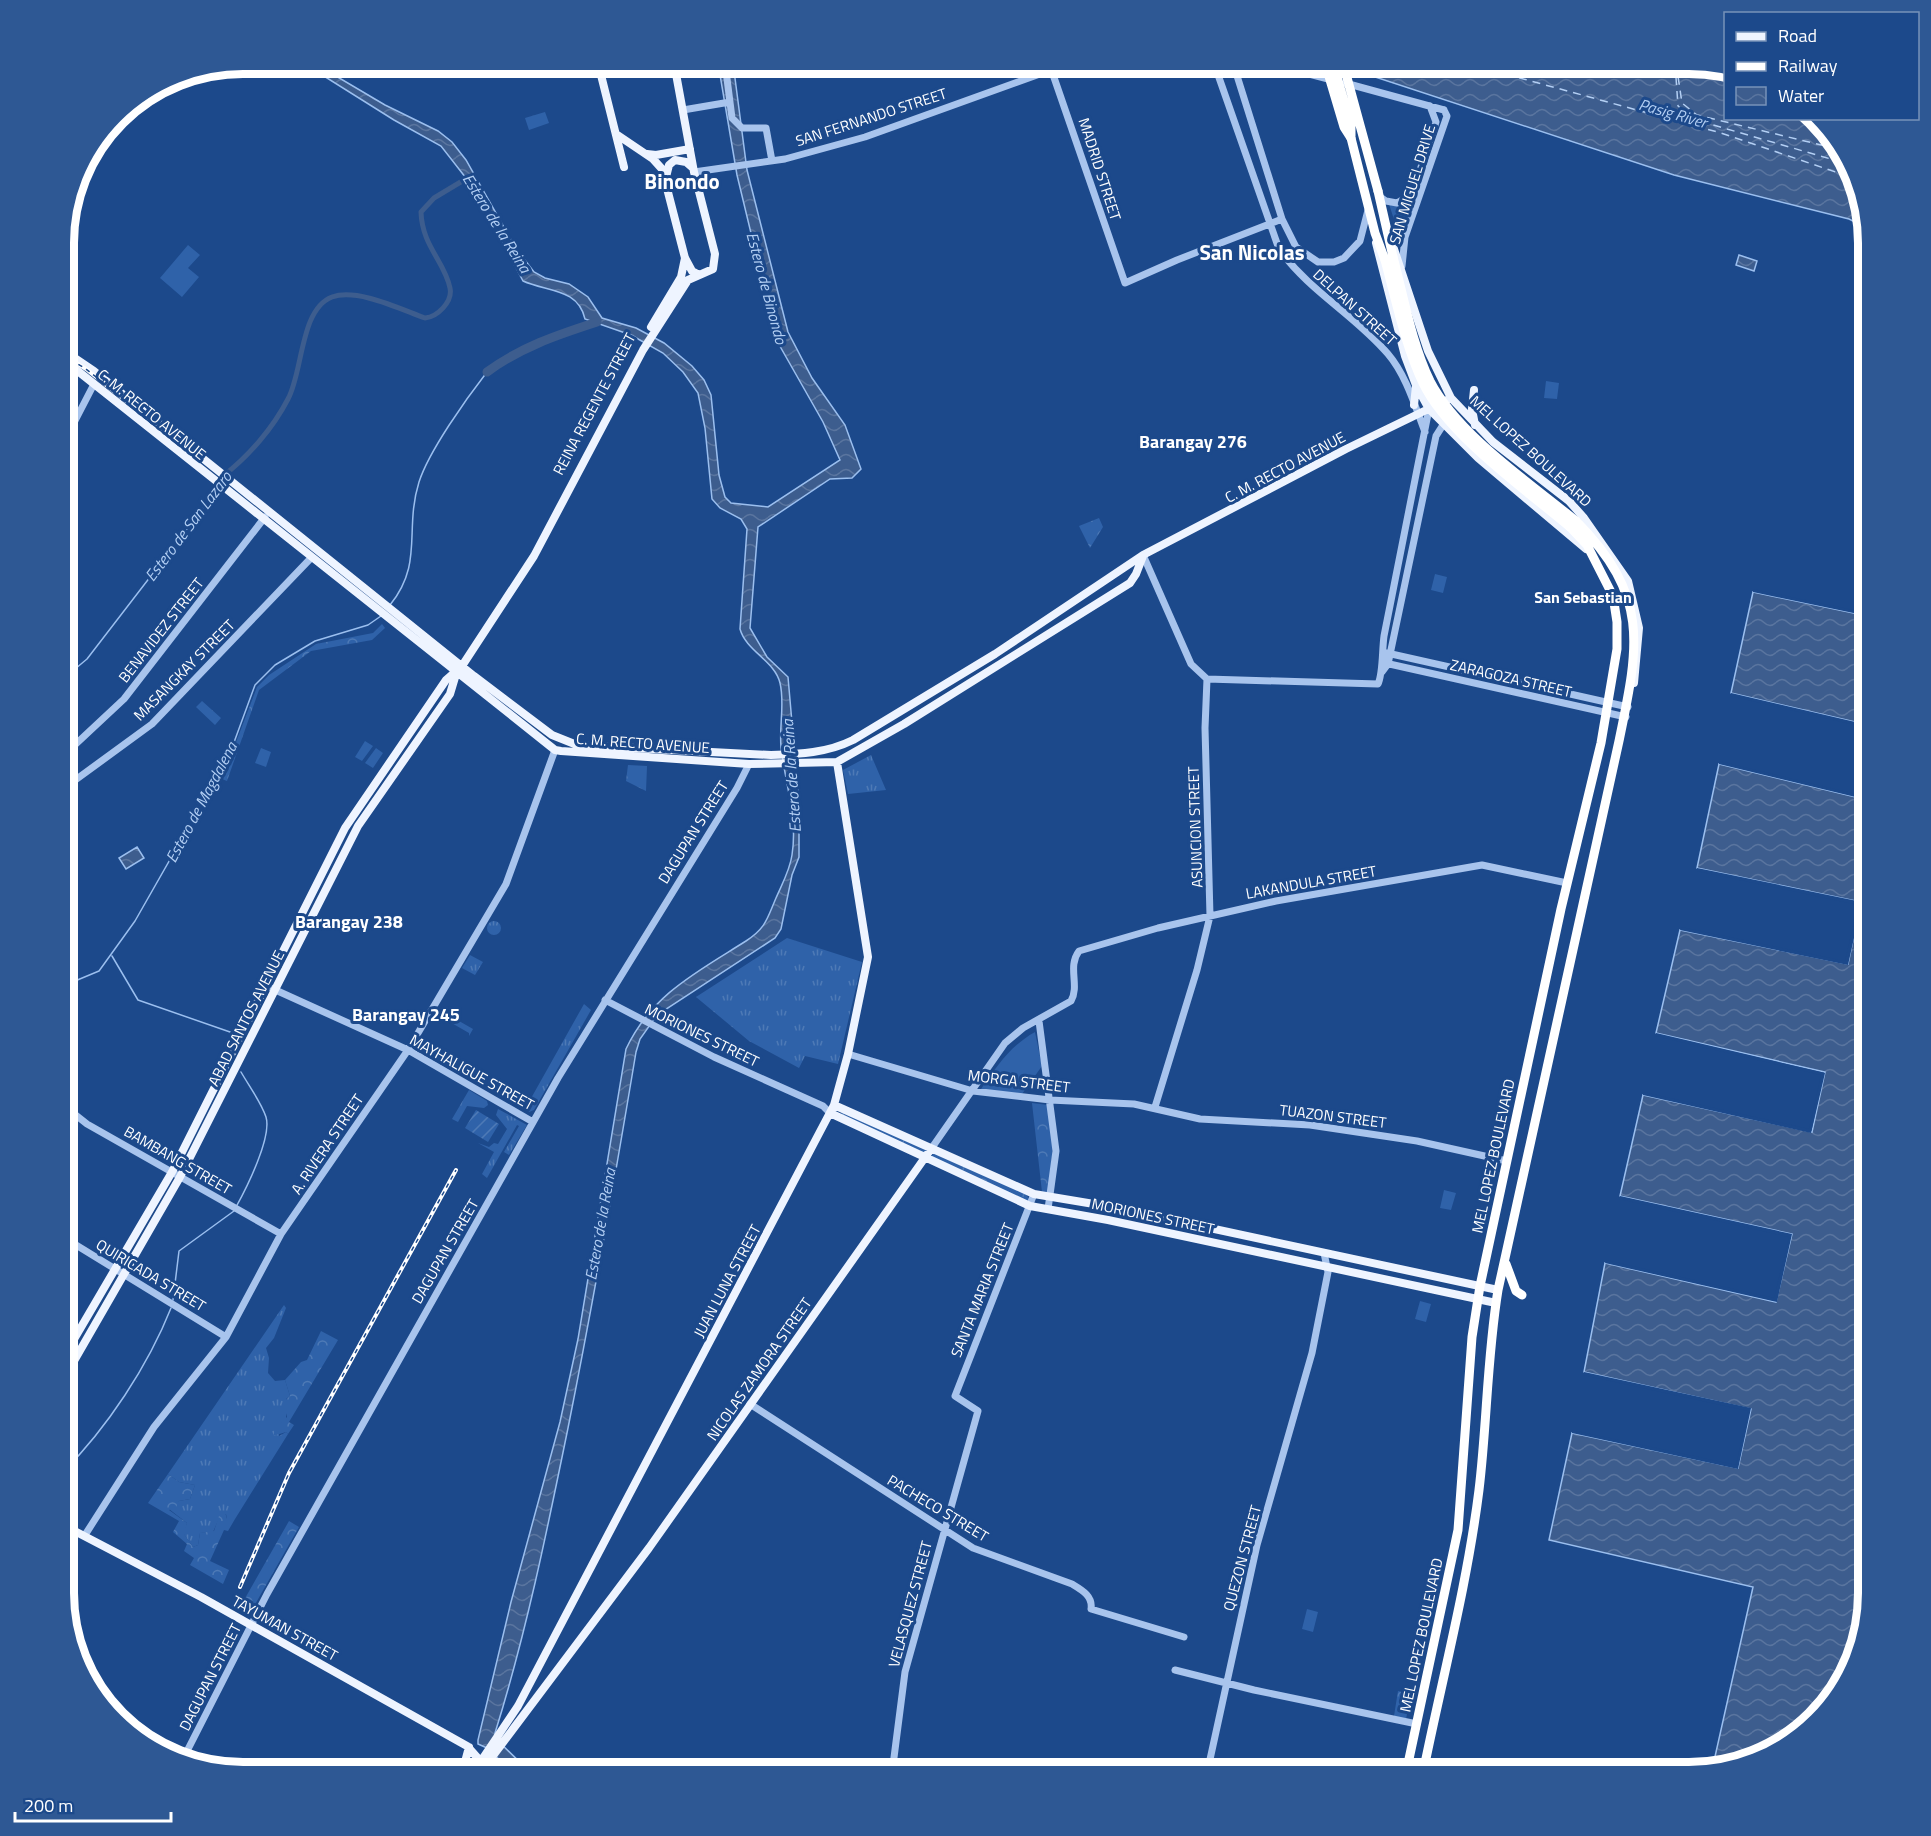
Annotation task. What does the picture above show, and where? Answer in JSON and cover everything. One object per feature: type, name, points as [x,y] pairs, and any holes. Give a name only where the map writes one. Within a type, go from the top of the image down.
[{"type":"highway","name":"MEL LOPEZ BOULEVARD","points":[[1328,74],[1344,127],[1352,138]]},
{"type":"highway","name":"MEL LOPEZ BOULEVARD","points":[[1336,74],[1351,125],[1352,138],[1375,233],[1389,259]]},
{"type":"highway","name":"MEL LOPEZ BOULEVARD","points":[[1346,74],[1379,193],[1387,231],[1389,259],[1416,366],[1435,403],[1463,436],[1596,542],[1624,584],[1630,602],[1634,656],[1628,707],[1498,1290],[1490,1340],[1479,1489],[1470,1555],[1425,1762]]},
{"type":"highway","name":"MEL LOPEZ BOULEVARD","points":[[1408,1762],[1458,1530],[1477,1299],[1567,883],[1607,713],[1617,649],[1616,609],[1591,554],[1573,524]]},
{"type":"highway","points":[[1505,1261],[1516,1291],[1522,1295]]},
{"type":"main road","points":[[601,74],[624,167]]},
{"type":"main road","points":[[616,134],[657,163],[666,181],[685,258],[693,272],[699,275],[711,272],[716,258],[694,170],[676,74]]},
{"type":"main road","points":[[643,153],[656,155],[690,149]]},
{"type":"main road","points":[[666,181],[668,167],[673,161],[684,161],[694,170]]},
{"type":"main road","name":"MEL LOPEZ BOULEVARD","points":[[1387,231],[1402,266],[1428,351],[1451,398],[1476,426],[1569,501],[1584,518],[1628,581],[1634,600],[1640,643],[1628,707]]},
{"type":"main road","name":"MEL LOPEZ BOULEVARD","points":[[1375,233],[1382,274],[1416,385],[1429,409],[1462,444],[1591,554]]},
{"type":"main road","name":"REINA REGENTE STREET","points":[[459,670],[534,556],[641,349],[681,277],[685,258]]},
{"type":"main road","name":"REINA REGENTE STREET","points":[[649,335],[688,280],[699,275]]},
{"type":"main road","name":"C. M. RECTO AVENUE","points":[[74,357],[94,371],[229,487],[384,603],[459,670],[555,750],[749,764],[837,762],[913,718],[1130,583]]},
{"type":"main road","name":"C. M. RECTO AVENUE","points":[[74,370],[218,478]]},
{"type":"main road","points":[[1414,405],[1416,385]]},
{"type":"main road","points":[[1462,444],[1476,426],[1472,409],[1474,390]]},
{"type":"main road","name":"C. M. RECTO AVENUE","points":[[266,516],[311,558],[388,619],[552,735],[568,742],[600,747],[799,755],[834,749],[862,735],[995,654],[1143,555],[1346,449],[1451,398]]},
{"type":"main road","points":[[1130,583],[1143,555]]},
{"type":"main road","points":[[1121,571],[1130,573],[1130,583]]},
{"type":"main road","name":"ABAD SANTOS AVENUE","points":[[74,1340],[176,1175],[266,986],[345,828],[446,680],[459,670]]},
{"type":"main road","name":"ABAD SANTOS AVENUE","points":[[74,1361],[124,1275],[275,990],[358,826],[444,703],[454,687],[459,670]]},
{"type":"main road","name":"JUAN LUNA STREET","points":[[488,1762],[829,1108],[848,1054],[868,957],[837,762]]},
{"type":"main road","name":"MORIONES STREET","points":[[829,1108],[1034,1194],[1112,1206],[1498,1290]]},
{"type":"main road","name":"MORIONES STREET","points":[[829,1108],[925,1159],[1030,1206],[1496,1303]]},
{"type":"main road","name":"NICOLAS ZAMORA STREET","points":[[500,1741],[643,1556],[931,1149]]},
{"type":"main road","name":"TAYUMAN STREET","points":[[74,1530],[469,1748],[480,1762]]},
{"type":"main road","points":[[465,1762],[469,1748]]},
{"type":"street","points":[[725,74],[724,103],[734,122],[742,128],[765,128],[768,162]]},
{"type":"street","points":[[1031,78],[1034,74]]},
{"type":"street","name":"SAN FERNANDO STREET","points":[[694,170],[768,162],[864,137],[1038,74]]},
{"type":"street","name":"MADRID STREET","points":[[1052,74],[1125,284],[1177,260],[1269,225]]},
{"type":"street","name":"DELPAN STREET","points":[[1218,74],[1279,249],[1295,272],[1387,352],[1402,376],[1426,432]]},
{"type":"street","name":"DELPAN STREET","points":[[1236,74],[1282,219],[1290,239],[1299,250],[1318,261],[1334,262],[1348,256],[1356,247],[1365,227],[1368,207]]},
{"type":"street","points":[[1309,74],[1444,110],[1436,122]]},
{"type":"street","points":[[683,110],[724,103]]},
{"type":"street","name":"SAN MIGUEL DRIVE","points":[[1379,193],[1393,203],[1407,200],[1412,195],[1436,122],[1430,106]]},
{"type":"street","name":"SAN MIGUEL DRIVE","points":[[1402,266],[1405,237],[1447,116],[1444,110]]},
{"type":"street","points":[[1424,157],[1432,159]]},
{"type":"street","points":[[1269,225],[1282,219]]},
{"type":"street","points":[[74,423],[94,384]]},
{"type":"street","points":[[1382,672],[1380,662],[1429,409]]},
{"type":"street","points":[[1143,555],[1191,664],[1207,679],[1374,686],[1379,682],[1388,664],[1428,485],[1436,436],[1443,425]]},
{"type":"street","points":[[1416,483],[1428,485]]},
{"type":"street","name":"BENAVIDEZ STREET","points":[[74,746],[124,699],[266,516]]},
{"type":"street","points":[[1404,537],[1416,540]]},
{"type":"street","name":"MASANGKAY STREET","points":[[74,781],[152,724],[311,558]]},
{"type":"street","name":"ZARAGOZA STREET","points":[[1382,652],[1628,707]]},
{"type":"street","name":"ZARAGOZA STREET","points":[[1380,662],[1607,713],[1625,720]]},
{"type":"street","name":"ASUNCION STREET","points":[[1155,1107],[1202,951],[1210,916],[1205,728],[1207,679]]},
{"type":"street","name":"A. RIVERA STREET","points":[[86,1535],[154,1427],[225,1336],[281,1234],[408,1050],[506,884],[555,750]]},
{"type":"street","name":"DAGUPAN STREET","points":[[187,1753],[250,1625],[533,1122],[604,1000],[737,788],[749,764]]},
{"type":"street","name":"LAKANDULA STREET","points":[[1066,1006],[1074,996],[1072,966],[1079,951],[1210,916],[1276,901],[1482,865],[1567,883]]},
{"type":"street","name":"MAYHALIGUE STREET","points":[[266,986],[408,1050],[533,1122]]},
{"type":"street","name":"MORIONES STREET","points":[[604,1000],[714,1057],[829,1108]]},
{"type":"street","name":"NICOLAS ZAMORA STREET","points":[[931,1149],[1005,1043],[1023,1028],[1066,1006]]},
{"type":"street","points":[[1039,1021],[1056,1161],[1048,1209]]},
{"type":"street","name":"MORGA STREET","points":[[848,1054],[973,1091],[1050,1100],[1155,1107]]},
{"type":"street","name":"TUAZON STREET","points":[[1155,1107],[1200,1119],[1280,1122],[1399,1138],[1507,1161]]},
{"type":"street","name":"BAMBANG STREET","points":[[74,1114],[281,1234]]},
{"type":"street","name":"SANTA MARIA STREET","points":[[978,1411],[955,1396],[1034,1194]]},
{"type":"street","name":"QUIRICADA STREET","points":[[74,1244],[225,1336]]},
{"type":"street","points":[[1324,1253],[1327,1267]]},
{"type":"street","name":"QUEZON STREET","points":[[1209,1762],[1257,1545],[1312,1353],[1327,1267]]},
{"type":"street","name":"PACHECO STREET","points":[[750,1404],[973,1548],[1072,1584],[1086,1593],[1092,1604],[1091,1609],[1184,1637]]},
{"type":"street","name":"VELASQUEZ STREET","points":[[893,1762],[905,1672],[978,1411]]},
{"type":"street","points":[[1175,1670],[1417,1724]]},
{"type":"green space","points":[[545,112],[549,123],[529,130],[525,118]]},
{"type":"green space","points":[[1412,200],[1415,202],[1401,241],[1389,204],[1405,205]]},
{"type":"green space","points":[[188,245],[200,255],[188,268],[199,277],[182,297],[160,278]]},
{"type":"green space","points":[[1546,381],[1559,383],[1557,399],[1544,398]]},
{"type":"green space","points":[[1099,518],[1103,527],[1090,548],[1079,526]]},
{"type":"green space","points":[[1435,574],[1447,577],[1443,593],[1431,590]]},
{"type":"green space","points":[[382,624],[385,628],[372,640],[311,651],[259,690],[227,781],[222,779],[257,687],[269,675],[316,644],[373,633]]},
{"type":"green space","points":[[202,701],[221,718],[215,725],[196,707]]},
{"type":"green space","points":[[365,741],[373,746],[362,761],[355,757]]},
{"type":"green space","points":[[261,748],[271,752],[266,767],[255,763]]},
{"type":"green space","points":[[376,748],[383,753],[373,768],[365,763]]},
{"type":"green space","points":[[871,755],[886,790],[848,794],[843,770]]},
{"type":"green space","points":[[628,765],[647,766],[646,791],[626,781]]},
{"type":"green space","points":[[494,921],[499,923],[501,928],[499,933],[494,935],[489,933],[487,928],[489,923]]},
{"type":"green space","points":[[787,938],[862,962],[838,1064],[805,1056],[799,1068],[749,1041],[696,997]]},
{"type":"green space","points":[[470,955],[483,962],[475,975],[462,968]]},
{"type":"green space","points":[[584,1004],[591,1010],[534,1110],[529,1112],[525,1109]]},
{"type":"green space","points":[[438,1009],[473,1029],[469,1036],[469,1033],[436,1014]]},
{"type":"green space","points":[[1035,1032],[1042,1066],[1022,1094],[981,1089],[1011,1050]]},
{"type":"green space","points":[[469,1090],[487,1101],[488,1105],[484,1108],[467,1106],[458,1122],[452,1119]]},
{"type":"green space","points":[[1032,1103],[1048,1105],[1053,1147],[1048,1193],[1042,1192]]},
{"type":"green space","points":[[498,1109],[527,1125],[509,1155],[504,1152],[519,1126],[517,1125],[487,1178],[482,1174],[494,1152],[478,1143],[489,1147],[494,1143],[498,1144],[507,1129],[496,1115]]},
{"type":"green space","points":[[476,1110],[499,1124],[488,1142],[465,1128]]},
{"type":"green space","points":[[843,1112],[927,1150],[924,1155],[840,1114]]},
{"type":"green space","points":[[934,1153],[1026,1194],[1029,1199],[1027,1201],[930,1158]]},
{"type":"green space","points":[[1444,1190],[1456,1193],[1451,1210],[1440,1208]]},
{"type":"green space","points":[[1420,1301],[1431,1304],[1426,1322],[1415,1319]]},
{"type":"green space","points":[[284,1305],[286,1308],[274,1338],[266,1348],[269,1358],[268,1373],[275,1381],[285,1380],[290,1396],[286,1399],[286,1419],[279,1425],[279,1436],[286,1432],[288,1434],[235,1519],[227,1519],[226,1514],[220,1516],[213,1532],[200,1533],[198,1545],[193,1547],[183,1533],[187,1523],[169,1509],[179,1501],[190,1499],[195,1485],[179,1482],[168,1474]]},
{"type":"green space","points":[[321,1331],[338,1340],[289,1422],[294,1425],[288,1434],[286,1432],[273,1436],[276,1427],[287,1417],[283,1402],[290,1396],[285,1380],[301,1362],[307,1360]]},
{"type":"green space","points":[[168,1474],[179,1482],[195,1485],[190,1499],[179,1501],[176,1507],[169,1510],[187,1523],[184,1534],[193,1547],[198,1545],[200,1533],[214,1531],[220,1513],[225,1512],[227,1519],[235,1519],[228,1531],[224,1530],[210,1561],[229,1570],[223,1584],[190,1565],[194,1558],[184,1551],[187,1544],[173,1532],[179,1521],[148,1503]]},
{"type":"green space","points":[[289,1521],[299,1527],[249,1615],[239,1609]]},
{"type":"green space","points":[[1307,1609],[1318,1612],[1313,1632],[1302,1629]]},
{"type":"green space","points":[[1398,1691],[1411,1694],[1406,1719],[1394,1716]]},
{"type":"water","points":[[321,74],[333,74],[385,105],[438,131],[452,142],[466,160],[515,247],[534,272],[545,278],[569,284],[588,297],[602,318],[636,328],[664,343],[692,366],[704,380],[711,395],[719,475],[725,497],[731,503],[768,507],[840,460],[823,422],[777,341],[737,175],[720,74],[734,74],[747,170],[788,332],[812,378],[845,425],[861,469],[852,478],[830,479],[758,527],[750,628],[767,657],[788,677],[799,803],[799,857],[792,875],[781,929],[775,938],[657,1015],[640,1039],[595,1287],[544,1544],[495,1733],[495,1738],[520,1762],[502,1762],[487,1748],[478,1744],[478,1740],[511,1602],[560,1422],[578,1339],[626,1049],[649,1013],[662,999],[693,974],[746,941],[762,927],[786,877],[792,855],[793,828],[781,747],[780,683],[772,668],[748,644],[740,629],[747,529],[741,519],[720,508],[712,499],[705,428],[698,393],[683,372],[663,353],[631,335],[585,319],[581,309],[569,296],[523,281],[473,187],[441,146],[394,120]]},
{"type":"water","name":"Pasig River","points":[[1366,74],[1689,74],[1724,77],[1724,120],[1805,120],[1808,123],[1823,140],[1840,168],[1849,188],[1856,223],[1674,175]]},
{"type":"water","points":[[1739,255],[1757,261],[1754,271],[1736,265]]},
{"type":"water","points":[[1753,592],[1857,614],[1857,723],[1731,693]]},
{"type":"water","points":[[1719,764],[1857,797],[1857,901],[1697,868]]},
{"type":"water","points":[[137,847],[144,858],[126,869],[119,858]]},
{"type":"water","points":[[1858,919],[1858,1594],[1856,1616],[1845,1658],[1823,1696],[1808,1713],[1791,1728],[1763,1745],[1732,1757],[1714,1760],[1753,1587],[1549,1540],[1572,1433],[1738,1468],[1751,1409],[1584,1372],[1605,1263],[1776,1302],[1792,1234],[1620,1196],[1643,1095],[1812,1132],[1825,1072],[1656,1033],[1680,930],[1848,964]]},
{"type":"pier","points":[[1753,589],[1857,611],[1857,614],[1753,592]]},
{"type":"pier","points":[[1731,693],[1857,723],[1857,726],[1730,696]]},
{"type":"pier","points":[[1719,761],[1857,794],[1857,797],[1719,764]]},
{"type":"pier","points":[[1697,868],[1857,901],[1857,905],[1697,871]]},
{"type":"pier","points":[[1857,907],[1858,922],[1848,965],[1680,930],[1681,927],[1845,961]]},
{"type":"pier","points":[[1656,1033],[1825,1073],[1811,1133],[1643,1095],[1643,1092],[1809,1129],[1821,1075],[1655,1036]]},
{"type":"pier","points":[[1620,1196],[1792,1234],[1777,1302],[1605,1263],[1606,1260],[1774,1298],[1789,1237],[1619,1199]]},
{"type":"pier","points":[[1584,1372],[1751,1408],[1738,1469],[1572,1433],[1572,1430],[1736,1465],[1748,1411],[1583,1375]]},
{"type":"waterway","name":"Estero de San Lazaro","points":[[223,476],[260,441],[282,410],[293,387],[308,327],[322,304],[332,297],[354,295],[425,318],[443,308],[449,298],[450,288],[444,270],[425,235],[421,212],[434,198],[469,177]]},
{"type":"waterway","name":"Estero de Magdalena","points":[[487,372],[526,349],[597,322]]},
{"type":"waterway","name":"Estero de Magdalena","points":[[390,605],[407,575],[412,546],[415,499],[424,469],[449,425],[487,372]]},
{"type":"waterway","name":"Estero de San Lazaro","points":[[74,670],[87,659],[204,507],[216,485]]},
{"type":"waterway","name":"Estero de Magdalena","points":[[74,981],[99,971],[135,921],[229,756],[255,685],[275,665],[315,641],[368,625],[381,616]]},
{"type":"waterway","points":[[112,956],[138,1000],[230,1032]]},
{"type":"waterway","points":[[236,1207],[262,1149],[267,1126],[261,1106],[241,1072]]},
{"type":"waterway","points":[[173,1300],[179,1251],[234,1211]]},
{"type":"waterway","points":[[74,1460],[125,1395],[151,1352],[171,1308]]},
{"type":"ferry route","points":[[1505,74],[1721,133],[1843,175]]},
{"type":"ferry route","points":[[1676,74],[1678,106],[1696,120],[1836,160]]},
{"type":"ferry route","points":[[1678,74],[1682,103],[1697,115],[1827,146]]},
{"type":"railway","points":[[74,362],[131,405]]},
{"type":"railway","points":[[240,1587],[289,1473],[456,1170]]},
{"type":"district","name":"Binondo","points":[[682,181]]},
{"type":"district","name":"San Nicolas","points":[[1252,252]]},
{"type":"district","name":"Barangay 276","points":[[1193,441]]},
{"type":"district","name":"San Sebastian","points":[[1583,597]]},
{"type":"district","name":"Barangay 238","points":[[349,921]]},
{"type":"district","name":"Barangay 245","points":[[406,1014]]},
{"type":"water label","name":"Estero de la Reina","points":[[497,223]]},
{"type":"water label","name":"Estero de Binondo","points":[[767,288]]},
{"type":"water label","name":"Estero de la Reina","points":[[791,776]]},
{"type":"water label","name":"Estero de la Reina","points":[[600,1224]]}]
